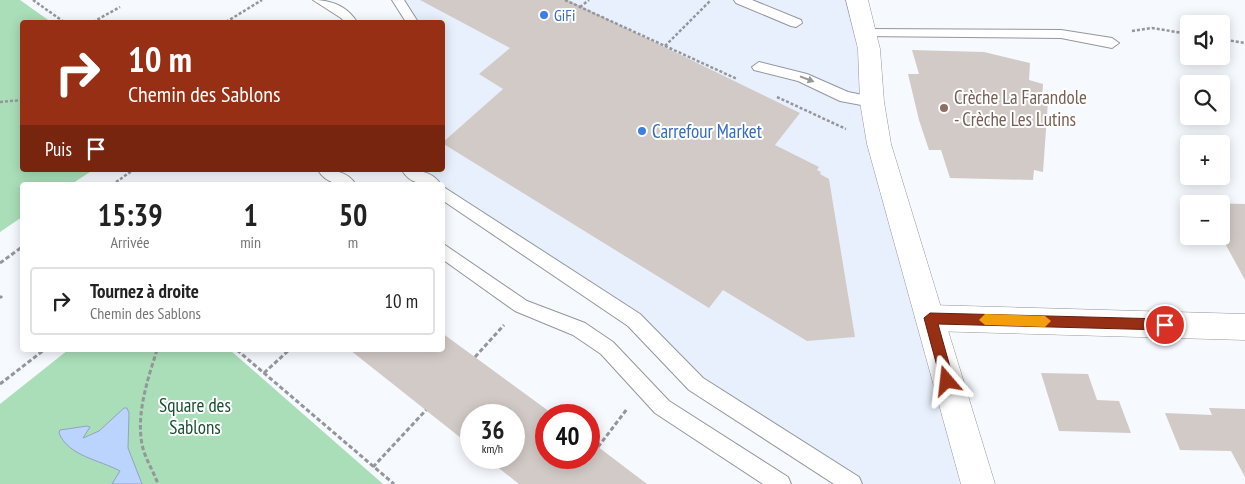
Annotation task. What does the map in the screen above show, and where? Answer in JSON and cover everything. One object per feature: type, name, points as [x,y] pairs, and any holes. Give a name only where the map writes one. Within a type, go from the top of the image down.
[{"type":"street","points":[[857,0],[869,49],[872,102],[879,144],[978,484]]},
{"type":"street","points":[[930,318],[1245,327]]},
{"type":"lane","points":[[319,0],[346,15],[349,20]]},
{"type":"lane","points":[[398,0],[411,20]]},
{"type":"lane","points":[[740,0],[796,23]]},
{"type":"lane","points":[[865,33],[1061,34],[1112,43]]},
{"type":"lane","points":[[759,67],[802,77],[845,97],[872,102]]},
{"type":"lane","points":[[329,172],[344,182]]},
{"type":"lane","points":[[413,172],[428,182]]},
{"type":"lane","points":[[445,194],[634,320],[696,384],[852,484]]},
{"type":"lane","points":[[445,252],[521,306],[579,329],[607,348],[662,407],[781,484]]},
{"type":"path","points":[[33,0],[61,20]]},
{"type":"path","points":[[229,20],[262,0]]},
{"type":"path","points":[[565,0],[745,82]]},
{"type":"path","points":[[580,7],[589,0]]},
{"type":"path","points":[[665,46],[712,0]]},
{"type":"path","points":[[96,20],[120,7]]},
{"type":"path","points":[[1112,43],[1132,30],[1152,28],[1180,33]]},
{"type":"path","points":[[1230,40],[1245,43]]},
{"type":"path","points":[[771,94],[879,144]]},
{"type":"path","points":[[0,102],[20,100]]},
{"type":"path","points":[[116,182],[130,172]]},
{"type":"path","points":[[0,262],[20,248]]},
{"type":"path","points":[[476,357],[521,306]]},
{"type":"path","points":[[0,384],[41,352]]},
{"type":"path","points":[[156,352],[145,383],[142,421],[143,451],[158,484]]},
{"type":"path","points":[[239,352],[394,484]]},
{"type":"path","points":[[264,373],[287,352]]},
{"type":"path","points":[[600,444],[644,387]]},
{"type":"path","points":[[373,466],[426,410]]},
{"type":"shaded area","points":[[398,0],[857,0],[870,83],[978,484],[852,484],[696,384],[634,320],[445,193],[445,182],[428,182],[413,172],[445,172],[445,20],[411,20]]},
{"type":"green space","points":[[0,0],[20,0],[48,20],[20,20],[20,172],[90,172],[75,182],[20,182],[20,218],[0,232]]},
{"type":"green space","name":"Square des Sablons","points":[[65,352],[232,352],[383,484],[0,484],[0,404]]},
{"type":"water","points":[[124,408],[127,408],[129,413],[128,448],[142,484],[112,484],[120,471],[77,452],[63,441],[59,433],[60,430],[90,427],[83,438],[99,431]]},
{"type":"building","points":[[420,0],[568,0],[800,113],[775,145],[819,167],[817,170],[821,172],[820,174],[829,179],[855,337],[807,341],[723,290],[709,308],[445,145],[445,140],[503,89],[479,74],[510,48]]},
{"type":"building","points":[[912,50],[984,52],[1030,63],[1029,80],[1043,84],[1042,100],[1048,101],[1043,172],[1034,170],[1033,180],[950,178],[941,150],[929,150],[919,120],[908,74],[919,74]]},
{"type":"building","points":[[1230,204],[1245,204],[1245,280],[1226,245],[1230,245]]},
{"type":"building","points":[[445,335],[539,404],[535,404],[535,469],[600,469],[600,448],[647,484],[519,484],[500,469],[525,469],[525,404],[460,404],[460,437],[353,352],[445,352]]},
{"type":"building","points":[[1041,373],[1088,374],[1097,400],[1119,401],[1131,433],[1059,431]]},
{"type":"building","points":[[1209,408],[1245,409],[1245,477],[1231,451],[1180,450],[1165,413],[1212,415]]},
{"type":"slow traffic","points":[[985,320],[1045,321]]},
{"type":"place","name":"GiFi","points":[[544,15]]},
{"type":"place","name":"Crèche La Farandole - Crèche Les Lutins","points":[[944,108]]},
{"type":"place","name":"Carrefour Market","points":[[642,131]]},
{"type":"route","points":[[947,381],[930,318],[1165,325]]}]
